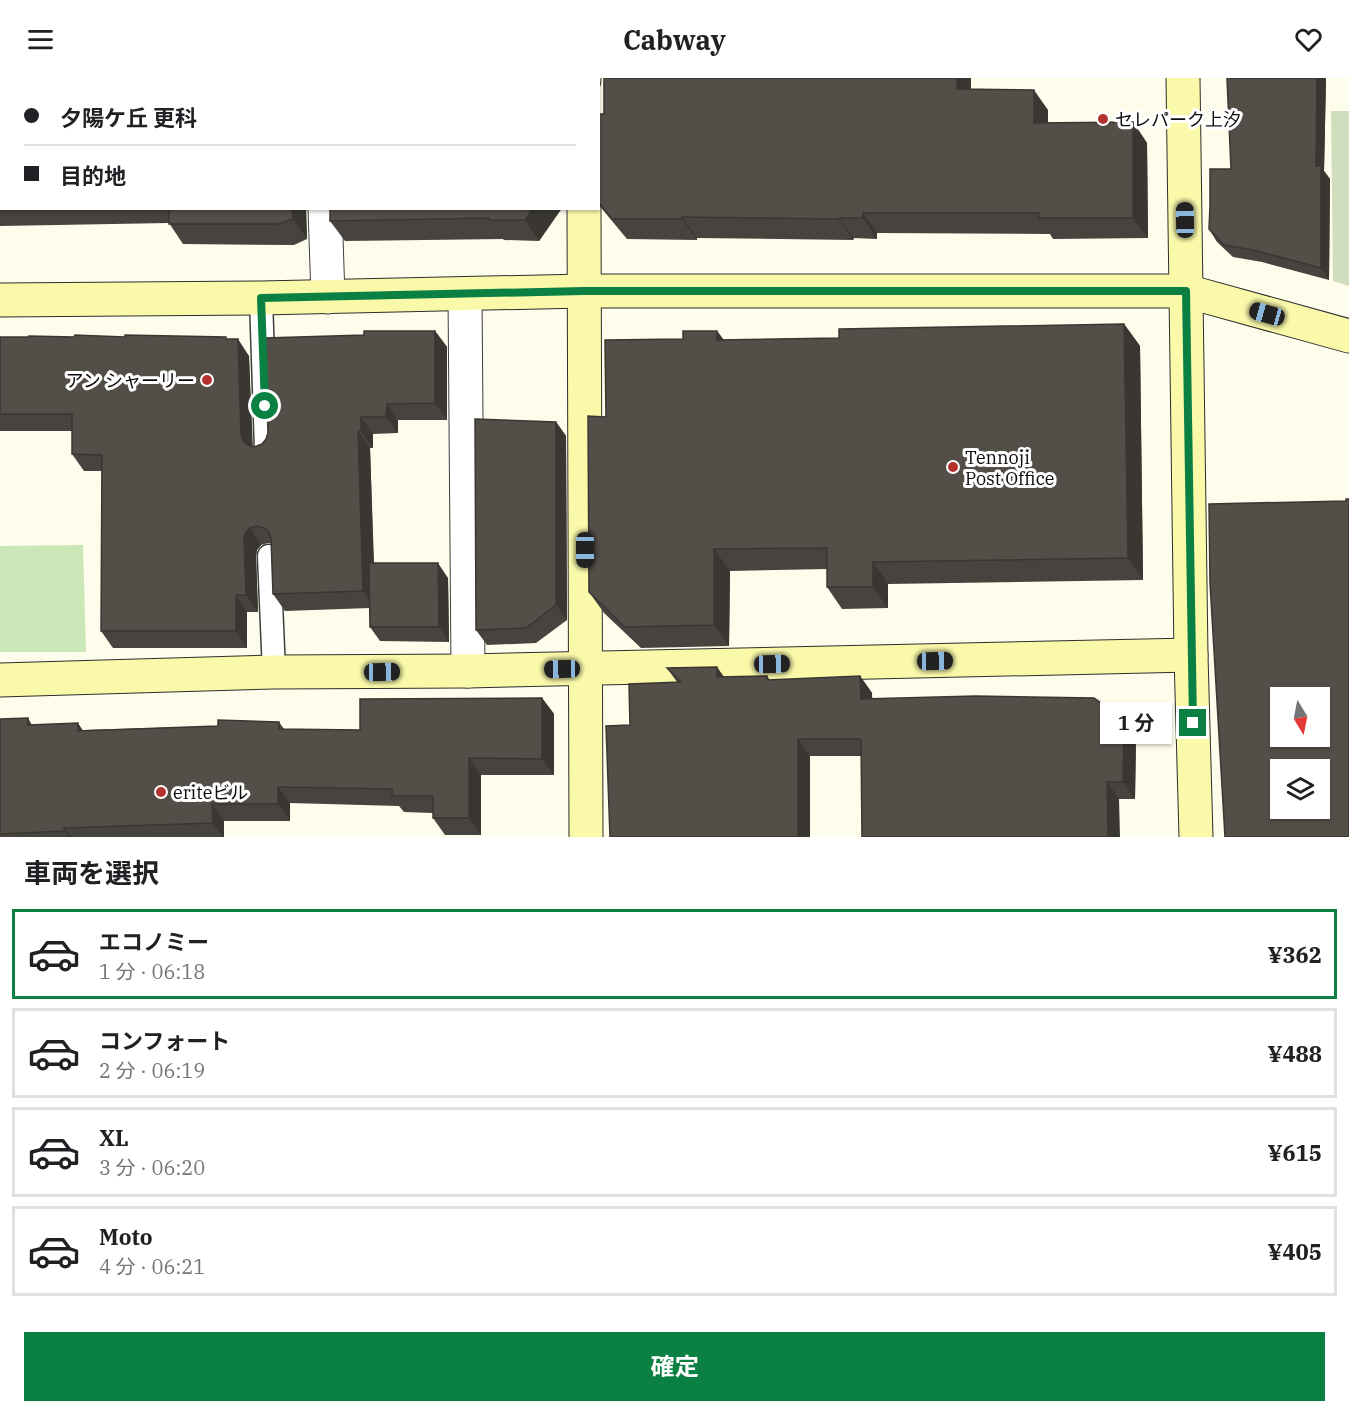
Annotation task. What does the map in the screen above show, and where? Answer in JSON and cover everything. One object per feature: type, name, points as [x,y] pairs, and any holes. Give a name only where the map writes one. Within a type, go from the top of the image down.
[{"type":"street","points":[[1183,78],[1191,655],[1196,837]]},
{"type":"street","points":[[325,210],[328,297]]},
{"type":"street","points":[[584,210],[586,837]]},
{"type":"street","points":[[0,300],[328,297],[584,291],[1186,291],[1349,336]]},
{"type":"street","points":[[465,294],[468,671]]},
{"type":"street","points":[[0,680],[274,672],[468,671],[1191,655]]},
{"type":"lane","points":[[261,298],[266,450]]},
{"type":"lane","points":[[269,556],[274,672]]},
{"type":"green space","points":[[1331,111],[1349,111],[1349,286],[1333,281]]},
{"type":"green space","points":[[83,545],[86,652],[0,652],[0,546]]},
{"type":"building","points":[[604,78],[957,78],[957,89],[1034,90],[1034,123],[1133,122],[1133,218],[1039,218],[1039,213],[863,213],[863,218],[839,219],[682,217],[682,219],[612,219],[600,204],[600,114],[604,114]]},
{"type":"building","points":[[1227,78],[1317,78],[1316,166],[1321,166],[1321,268],[1253,250],[1224,245],[1209,229],[1210,169],[1231,169]]},
{"type":"building","points":[[169,210],[292,210],[293,219],[279,224],[169,224]]},
{"type":"building","points":[[330,210],[532,210],[525,220],[489,220],[489,218],[330,221]]},
{"type":"building","points":[[1124,324],[1128,558],[873,562],[873,587],[827,587],[827,548],[714,549],[714,625],[625,627],[589,592],[588,416],[606,417],[605,340],[683,339],[683,331],[717,331],[717,340],[839,338],[839,329]]},
{"type":"building","points":[[364,331],[435,331],[435,403],[387,404],[386,417],[361,417],[361,431],[358,431],[363,591],[273,594],[271,538],[268,531],[256,526],[245,533],[246,595],[236,595],[236,631],[101,631],[102,455],[72,454],[72,414],[0,414],[0,337],[74,337],[75,335],[125,337],[125,335],[238,339],[241,434],[243,441],[254,447],[262,444],[268,433],[265,338],[364,335]]},
{"type":"building","points":[[475,419],[556,422],[556,605],[526,628],[476,630]]},
{"type":"building","points":[[1349,499],[1349,837],[1225,837],[1210,583],[1209,504],[1346,501]]},
{"type":"building","points":[[369,563],[438,563],[439,627],[370,627]]},
{"type":"building","points":[[717,667],[717,677],[767,676],[767,680],[860,676],[861,699],[976,696],[1094,698],[1124,719],[1123,782],[1107,782],[1108,837],[862,837],[861,739],[798,739],[798,837],[610,837],[606,726],[630,725],[629,684],[681,682],[667,668]]},
{"type":"building","points":[[542,698],[542,759],[469,758],[469,818],[433,818],[433,796],[392,796],[392,789],[278,787],[278,804],[212,804],[213,823],[64,828],[65,831],[0,834],[0,719],[28,718],[28,725],[78,723],[78,731],[218,726],[218,720],[279,722],[279,729],[360,730],[360,699]]},
{"type":"place","name":"セレパーク上汐","points":[[1103,119]]},
{"type":"place","name":"アン シャーリー","points":[[207,380]]},
{"type":"place","name":"Tennoji Post Office","points":[[953,467]]},
{"type":"place","name":"eriteビル","points":[[161,792]]},
{"type":"route","points":[[265,406],[261,298],[584,291],[1186,291],[1193,723]]}]
